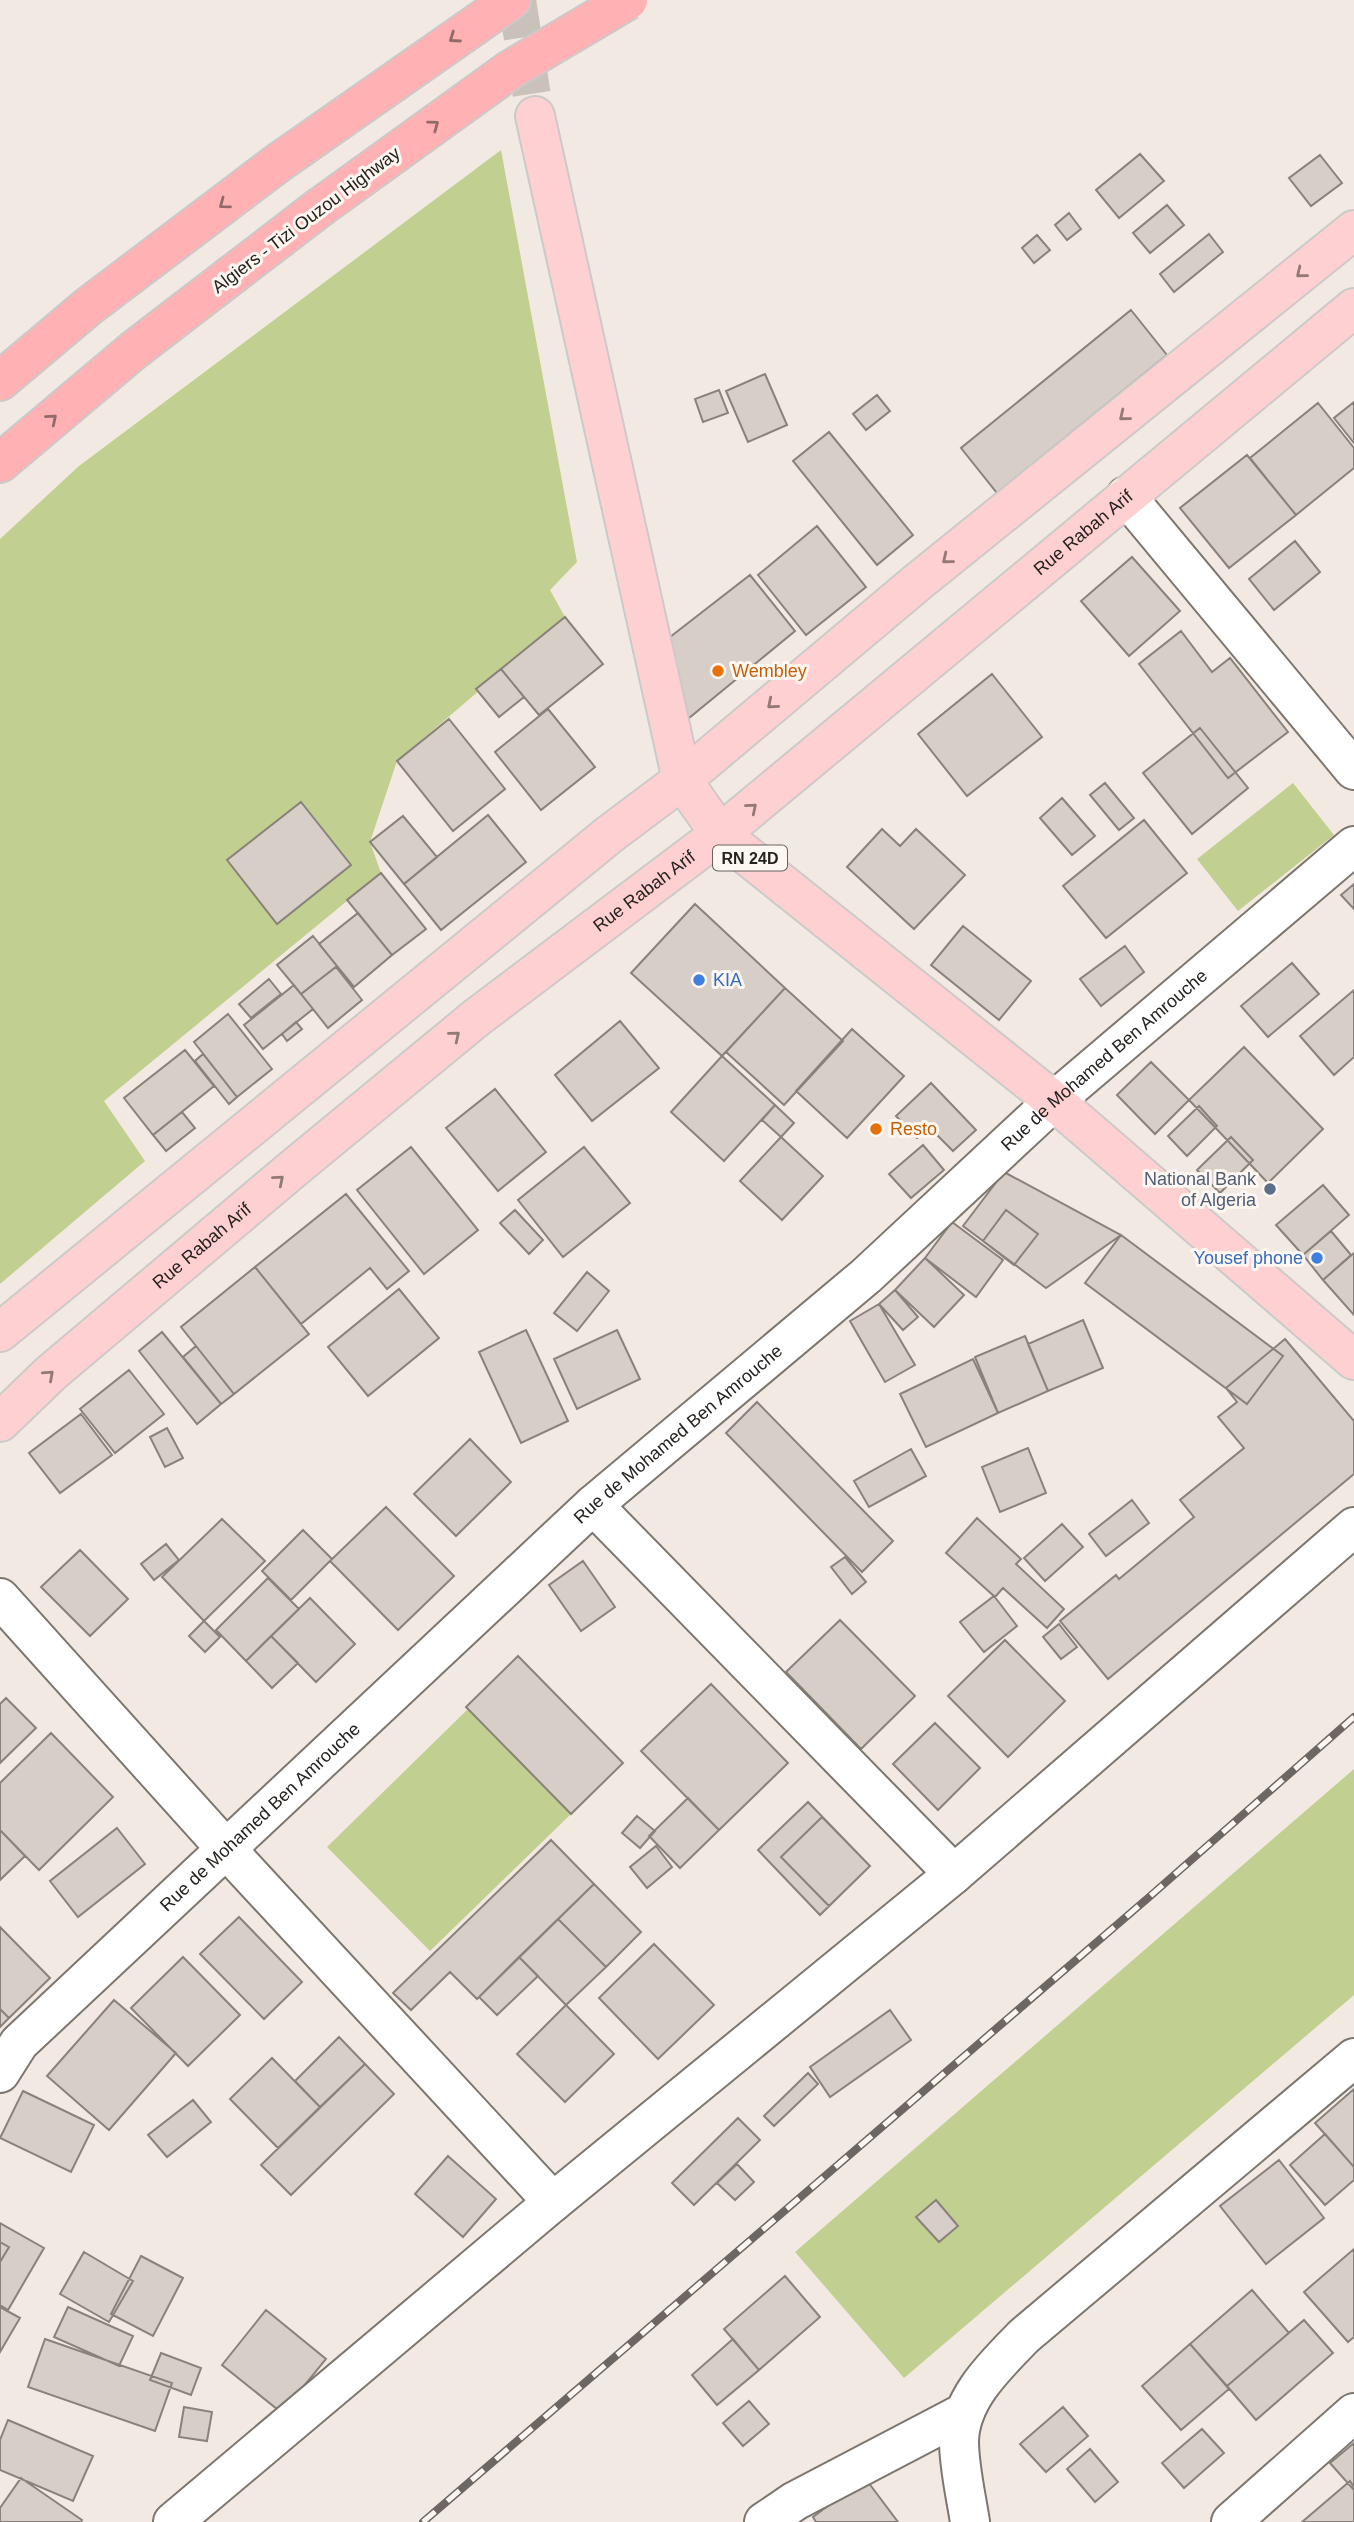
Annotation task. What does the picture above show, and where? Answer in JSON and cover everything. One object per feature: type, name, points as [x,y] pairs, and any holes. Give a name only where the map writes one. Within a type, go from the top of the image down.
[{"type":"highway","points":[[0,381],[89,306],[278,163],[511,0]]},
{"type":"highway","name":"Algiers - Tizi Ouzou Highway","points":[[0,463],[134,350],[319,208],[510,70],[628,0]]},
{"type":"main road","name":"RN 24D","points":[[535,116],[682,780],[720,834],[1055,1101],[1354,1360]]},
{"type":"main road","points":[[0,1332],[512,913],[682,780],[919,581],[1354,230]]},
{"type":"main road","name":"Rue Rabah Arif","points":[[0,1422],[51,1373],[476,1018],[720,834],[1354,308]]},
{"type":"street","points":[[1126,496],[1354,770]]},
{"type":"street","name":"Rue de Mohamed Ben Amrouche","points":[[9,2058],[593,1505],[866,1276],[1055,1101],[1354,846]]},
{"type":"street","points":[[593,1505],[954,1874]]},
{"type":"street","points":[[173,2522],[554,2202],[954,1874],[1354,1527]]},
{"type":"street","points":[[0,1598],[227,1850],[554,2202]]},
{"type":"street","points":[[970,2522],[959,2439],[965,2412],[986,2376],[1024,2336],[1354,2058]]},
{"type":"street","points":[[764,2522],[795,2501],[965,2412]]},
{"type":"street","points":[[1231,2522],[1354,2413]]},
{"type":"green space","points":[[501,150],[577,562],[550,590],[565,617],[397,761],[370,842],[381,873],[104,1101],[145,1161],[0,1284],[0,539],[79,466]]},
{"type":"green space","points":[[1293,783],[1334,835],[1238,911],[1197,859]]},
{"type":"green space","points":[[468,1709],[571,1814],[430,1951],[327,1847]]},
{"type":"green space","points":[[1354,1769],[1354,1995],[904,2378],[795,2252]]},
{"type":"building","points":[[1140,154],[1164,181],[1119,218],[1096,190]]},
{"type":"building","points":[[1320,155],[1342,183],[1311,206],[1289,178]]},
{"type":"building","points":[[1167,205],[1184,225],[1150,253],[1133,233]]},
{"type":"building","points":[[1069,213],[1081,229],[1067,240],[1055,225]]},
{"type":"building","points":[[1209,234],[1223,252],[1174,292],[1160,274]]},
{"type":"building","points":[[1037,235],[1050,250],[1034,263],[1022,248]]},
{"type":"building","points":[[1131,310],[1167,355],[997,493],[961,448]]},
{"type":"building","points":[[765,374],[787,425],[748,442],[726,391]]},
{"type":"building","points":[[719,390],[728,413],[703,422],[695,399]]},
{"type":"building","points":[[877,395],[890,411],[866,430],[853,414]]},
{"type":"building","points":[[1354,402],[1354,443],[1334,418]]},
{"type":"building","points":[[1318,403],[1354,448],[1354,468],[1296,515],[1250,458]]},
{"type":"building","points":[[829,432],[913,535],[877,565],[793,461]]},
{"type":"building","points":[[1247,455],[1296,515],[1229,568],[1180,508]]},
{"type":"building","points":[[817,526],[866,587],[806,635],[758,575]]},
{"type":"building","points":[[1295,541],[1320,572],[1274,610],[1249,579]]},
{"type":"building","points":[[1132,557],[1180,611],[1129,656],[1081,601]]},
{"type":"building","points":[[750,575],[795,631],[689,718],[661,644]]},
{"type":"building","points":[[565,617],[603,664],[539,715],[501,669]]},
{"type":"building","points":[[1181,631],[1212,672],[1230,658],[1288,732],[1228,778],[1139,664]]},
{"type":"building","points":[[501,669],[524,697],[499,717],[476,689]]},
{"type":"building","points":[[992,674],[1042,737],[967,796],[918,734]]},
{"type":"building","points":[[548,709],[595,767],[541,810],[495,752]]},
{"type":"building","points":[[449,719],[505,789],[453,831],[397,761]]},
{"type":"building","points":[[1200,728],[1248,788],[1192,834],[1143,773]]},
{"type":"building","points":[[1105,783],[1134,818],[1119,830],[1090,795]]},
{"type":"building","points":[[1062,798],[1095,836],[1072,855],[1040,818]]},
{"type":"building","points":[[301,802],[351,865],[277,924],[227,860]]},
{"type":"building","points":[[488,815],[526,862],[441,930],[404,884]]},
{"type":"building","points":[[403,816],[437,857],[404,884],[370,842]]},
{"type":"building","points":[[1144,820],[1187,873],[1106,938],[1063,886]]},
{"type":"building","points":[[882,829],[900,846],[916,829],[965,875],[914,929],[847,867]]},
{"type":"building","points":[[381,873],[426,929],[392,955],[347,900]]},
{"type":"building","points":[[1354,884],[1354,909],[1341,895]]},
{"type":"building","points":[[695,904],[785,988],[722,1056],[631,973]]},
{"type":"building","points":[[358,913],[392,955],[354,987],[319,944]]},
{"type":"building","points":[[963,926],[1031,981],[999,1020],[931,965]]},
{"type":"building","points":[[313,936],[337,966],[301,994],[277,965]]},
{"type":"building","points":[[1125,946],[1144,972],[1101,1006],[1080,979]]},
{"type":"building","points":[[1292,963],[1319,994],[1268,1037],[1241,1006]]},
{"type":"building","points":[[336,967],[362,1000],[328,1028],[301,994]]},
{"type":"building","points":[[269,979],[281,994],[251,1018],[239,1004]]},
{"type":"building","points":[[294,985],[313,1009],[263,1049],[244,1025]]},
{"type":"building","points":[[785,988],[843,1041],[784,1105],[726,1052]]},
{"type":"building","points":[[1354,990],[1354,1057],[1334,1075],[1300,1036]]},
{"type":"building","points":[[228,1014],[272,1069],[237,1097],[194,1042]]},
{"type":"building","points":[[620,1021],[659,1068],[592,1121],[555,1075]]},
{"type":"building","points":[[296,1022],[302,1029],[287,1041],[282,1034]]},
{"type":"building","points":[[852,1029],[904,1076],[847,1138],[796,1091]]},
{"type":"building","points":[[1244,1047],[1323,1129],[1268,1183],[1189,1100]]},
{"type":"building","points":[[185,1050],[214,1086],[153,1135],[124,1098]]},
{"type":"building","points":[[203,1054],[237,1097],[229,1104],[195,1061]]},
{"type":"building","points":[[722,1056],[775,1105],[724,1161],[671,1112]]},
{"type":"building","points":[[1151,1062],[1189,1100],[1155,1134],[1117,1095]]},
{"type":"building","points":[[931,1083],[976,1130],[953,1151],[929,1127],[917,1138],[896,1116]]},
{"type":"building","points":[[495,1089],[546,1152],[498,1191],[446,1128]]},
{"type":"building","points":[[775,1105],[794,1123],[781,1137],[762,1120]]},
{"type":"building","points":[[1199,1106],[1217,1126],[1187,1156],[1168,1136]]},
{"type":"building","points":[[182,1112],[195,1128],[166,1151],[153,1135]]},
{"type":"building","points":[[781,1137],[823,1176],[782,1220],[740,1181]]},
{"type":"building","points":[[1231,1137],[1253,1160],[1220,1193],[1197,1170]]},
{"type":"building","points":[[923,1145],[944,1170],[911,1198],[889,1174]]},
{"type":"building","points":[[411,1147],[478,1230],[424,1274],[357,1190]]},
{"type":"building","points":[[584,1147],[630,1203],[563,1257],[518,1200]]},
{"type":"building","points":[[1004,1172],[1121,1235],[1046,1288],[963,1226]]},
{"type":"building","points":[[1323,1185],[1349,1215],[1303,1255],[1276,1225]]},
{"type":"building","points":[[346,1194],[409,1271],[387,1289],[370,1268],[301,1324],[255,1267]]},
{"type":"building","points":[[515,1210],[543,1240],[529,1254],[500,1223]]},
{"type":"building","points":[[1006,1210],[1038,1234],[1014,1265],[983,1241]]},
{"type":"building","points":[[952,1222],[1003,1260],[976,1297],[925,1258]]},
{"type":"building","points":[[1331,1231],[1351,1255],[1323,1280],[1303,1255]]},
{"type":"building","points":[[1121,1235],[1283,1356],[1247,1404],[1085,1283]]},
{"type":"building","points":[[1354,1253],[1354,1315],[1323,1280]]},
{"type":"building","points":[[925,1258],[964,1295],[934,1327],[895,1290]]},
{"type":"building","points":[[255,1267],[309,1334],[234,1394],[181,1327]]},
{"type":"building","points":[[587,1272],[609,1291],[577,1331],[554,1313]]},
{"type":"building","points":[[399,1289],[439,1338],[368,1396],[328,1347]]},
{"type":"building","points":[[895,1290],[918,1317],[903,1330],[879,1304]]},
{"type":"building","points":[[879,1304],[915,1365],[885,1382],[850,1321]]},
{"type":"building","points":[[1083,1320],[1103,1368],[1048,1391],[1028,1344]]},
{"type":"building","points":[[526,1330],[568,1421],[521,1443],[479,1352]]},
{"type":"building","points":[[617,1330],[640,1379],[577,1409],[554,1359]]},
{"type":"building","points":[[162,1332],[221,1404],[197,1424],[139,1351]]},
{"type":"building","points":[[1025,1336],[1048,1391],[998,1413],[975,1357]]},
{"type":"building","points":[[1285,1339],[1354,1421],[1354,1474],[1108,1679],[1060,1621],[1116,1575],[1119,1579],[1194,1517],[1180,1500],[1244,1448],[1218,1417],[1237,1402],[1226,1388]]},
{"type":"building","points":[[196,1346],[234,1394],[221,1404],[183,1357]]},
{"type":"building","points":[[973,1359],[998,1413],[926,1447],[900,1394]]},
{"type":"building","points":[[129,1370],[164,1414],[115,1453],[80,1409]]},
{"type":"building","points":[[757,1402],[893,1541],[862,1572],[726,1433]]},
{"type":"building","points":[[81,1414],[112,1455],[60,1493],[29,1453]]},
{"type":"building","points":[[167,1428],[183,1458],[165,1467],[150,1437]]},
{"type":"building","points":[[470,1439],[511,1482],[456,1536],[414,1494]]},
{"type":"building","points":[[1028,1448],[1046,1493],[1000,1512],[982,1467]]},
{"type":"building","points":[[911,1449],[926,1476],[869,1507],[854,1481]]},
{"type":"building","points":[[1132,1500],[1149,1523],[1106,1556],[1089,1534]]},
{"type":"building","points":[[386,1507],[454,1576],[398,1630],[330,1561]]},
{"type":"building","points":[[977,1518],[1021,1559],[1016,1564],[1064,1609],[1047,1628],[1003,1588],[995,1597],[946,1553]]},
{"type":"building","points":[[222,1519],[265,1561],[204,1621],[162,1577]]},
{"type":"building","points":[[1062,1524],[1083,1547],[1045,1581],[1024,1558]]},
{"type":"building","points":[[303,1530],[332,1559],[291,1600],[262,1571]]},
{"type":"building","points":[[166,1544],[179,1560],[154,1580],[141,1564]]},
{"type":"building","points":[[80,1550],[128,1599],[90,1636],[41,1587]]},
{"type":"building","points":[[845,1557],[866,1582],[852,1594],[831,1567]]},
{"type":"building","points":[[583,1561],[615,1607],[581,1631],[549,1585]]},
{"type":"building","points":[[268,1578],[299,1609],[246,1661],[216,1630]]},
{"type":"building","points":[[994,1596],[1017,1626],[984,1652],[960,1622]]},
{"type":"building","points":[[310,1598],[355,1644],[316,1682],[271,1636]]},
{"type":"building","points":[[840,1620],[915,1696],[861,1749],[786,1672]]},
{"type":"building","points":[[204,1621],[220,1637],[205,1652],[189,1636]]},
{"type":"building","points":[[1059,1624],[1077,1647],[1061,1659],[1043,1637]]},
{"type":"building","points":[[271,1636],[298,1663],[272,1688],[246,1661]]},
{"type":"building","points":[[1005,1640],[1065,1701],[1008,1757],[948,1696]]},
{"type":"building","points":[[518,1656],[623,1763],[571,1814],[466,1707]]},
{"type":"building","points":[[711,1684],[788,1763],[719,1830],[641,1751]]},
{"type":"building","points":[[6,1698],[36,1728],[0,1763],[0,1704]]},
{"type":"building","points":[[935,1723],[980,1768],[938,1810],[893,1764]]},
{"type":"building","points":[[51,1733],[113,1797],[39,1870],[0,1830],[0,1783]]},
{"type":"building","points":[[688,1798],[719,1830],[680,1868],[649,1836]]},
{"type":"building","points":[[808,1802],[870,1866],[820,1915],[758,1850]]},
{"type":"building","points":[[637,1816],[655,1831],[640,1848],[622,1833]]},
{"type":"building","points":[[822,1817],[870,1866],[829,1906],[781,1857]]},
{"type":"building","points":[[117,1828],[145,1864],[78,1917],[50,1881]]},
{"type":"building","points":[[0,1830],[25,1856],[0,1880]]},
{"type":"building","points":[[551,1840],[594,1884],[477,1999],[450,1972],[411,2010],[393,1993]]},
{"type":"building","points":[[656,1846],[672,1867],[647,1888],[630,1867]]},
{"type":"building","points":[[594,1884],[641,1932],[606,1967],[558,1919]]},
{"type":"building","points":[[239,1917],[302,1982],[264,2019],[200,1954]]},
{"type":"building","points":[[558,1919],[606,1967],[566,2005],[519,1957]]},
{"type":"building","points":[[0,1927],[50,1978],[9,2018],[0,2009]]},
{"type":"building","points":[[654,1944],[714,2005],[658,2059],[599,1998]]},
{"type":"building","points":[[183,1957],[240,2015],[188,2066],[131,2008]]},
{"type":"building","points":[[519,1957],[538,1976],[497,2015],[479,1997]]},
{"type":"building","points":[[114,2000],[176,2053],[109,2130],[47,2076]]},
{"type":"building","points":[[566,2005],[614,2054],[565,2102],[517,2054]]},
{"type":"building","points":[[0,2009],[9,2018],[0,2027]]},
{"type":"building","points":[[890,2010],[911,2040],[830,2097],[810,2067]]},
{"type":"building","points":[[339,2037],[365,2064],[320,2107],[295,2081]]},
{"type":"building","points":[[272,2058],[320,2107],[278,2148],[230,2099]]},
{"type":"building","points":[[365,2064],[394,2094],[291,2195],[261,2165]]},
{"type":"building","points":[[808,2073],[818,2084],[774,2126],[764,2116]]},
{"type":"building","points":[[1354,2089],[1354,2167],[1315,2123]]},
{"type":"building","points":[[23,2091],[94,2125],[71,2172],[0,2138]]},
{"type":"building","points":[[193,2100],[211,2122],[167,2157],[148,2135]]},
{"type":"building","points":[[738,2118],[760,2140],[694,2205],[672,2183]]},
{"type":"building","points":[[1325,2134],[1354,2167],[1354,2180],[1325,2205],[1290,2165]]},
{"type":"building","points":[[448,2156],[496,2199],[463,2237],[415,2194]]},
{"type":"building","points":[[1279,2160],[1324,2218],[1266,2264],[1220,2206]]},
{"type":"building","points":[[737,2164],[754,2182],[735,2200],[717,2183]]},
{"type":"building","points":[[936,2200],[958,2226],[939,2242],[916,2217]]},
{"type":"building","points":[[0,2223],[44,2248],[8,2310],[0,2305]]},
{"type":"building","points":[[0,2242],[9,2247],[0,2262]]},
{"type":"building","points":[[1354,2249],[1354,2337],[1348,2342],[1304,2292]]},
{"type":"building","points":[[84,2252],[133,2281],[109,2322],[60,2294]]},
{"type":"building","points":[[141,2256],[183,2278],[153,2336],[111,2314]]},
{"type":"building","points":[[785,2276],[820,2317],[759,2370],[724,2329]]},
{"type":"building","points":[[1252,2290],[1289,2333],[1227,2386],[1190,2344]]},
{"type":"building","points":[[0,2307],[20,2318],[0,2352]]},
{"type":"building","points":[[68,2307],[133,2336],[119,2366],[54,2337]]},
{"type":"building","points":[[266,2310],[326,2359],[282,2413],[222,2365]]},
{"type":"building","points":[[1304,2320],[1333,2353],[1256,2420],[1227,2386]]},
{"type":"building","points":[[45,2339],[172,2383],[155,2431],[28,2387]]},
{"type":"building","points":[[733,2339],[759,2370],[717,2405],[692,2375]]},
{"type":"building","points":[[1190,2344],[1229,2389],[1181,2430],[1142,2386]]},
{"type":"building","points":[[161,2353],[201,2368],[191,2395],[150,2380]]},
{"type":"building","points":[[749,2401],[769,2424],[743,2446],[723,2423]]},
{"type":"building","points":[[184,2407],[212,2412],[207,2441],[179,2437]]},
{"type":"building","points":[[1063,2407],[1088,2436],[1046,2472],[1020,2444]]},
{"type":"building","points":[[8,2420],[93,2456],[73,2501],[0,2470],[0,2440]]},
{"type":"building","points":[[1202,2429],[1224,2453],[1184,2488],[1162,2463]]},
{"type":"building","points":[[1354,2443],[1354,2490],[1330,2463]]},
{"type":"building","points":[[1090,2449],[1118,2482],[1095,2502],[1067,2469]]},
{"type":"building","points":[[21,2478],[82,2520],[81,2522],[0,2522],[0,2508]]},
{"type":"building","points":[[865,2478],[898,2522],[816,2522],[813,2517]]},
{"type":"building","points":[[1350,2481],[1354,2487],[1354,2522],[1302,2522]]},
{"type":"tunnel","points":[[517,0],[535,116]]},
{"type":"railway","points":[[423,2522],[1148,1898],[1354,1717]]},
{"type":"place","name":"Wembley","points":[[718,671]]},
{"type":"place","name":"KIA","points":[[699,980]]},
{"type":"place","name":"Resto","points":[[876,1129]]},
{"type":"place","name":"National Bank of Algeria","points":[[1270,1189]]},
{"type":"place","name":"Yousef phone","points":[[1317,1258]]}]
